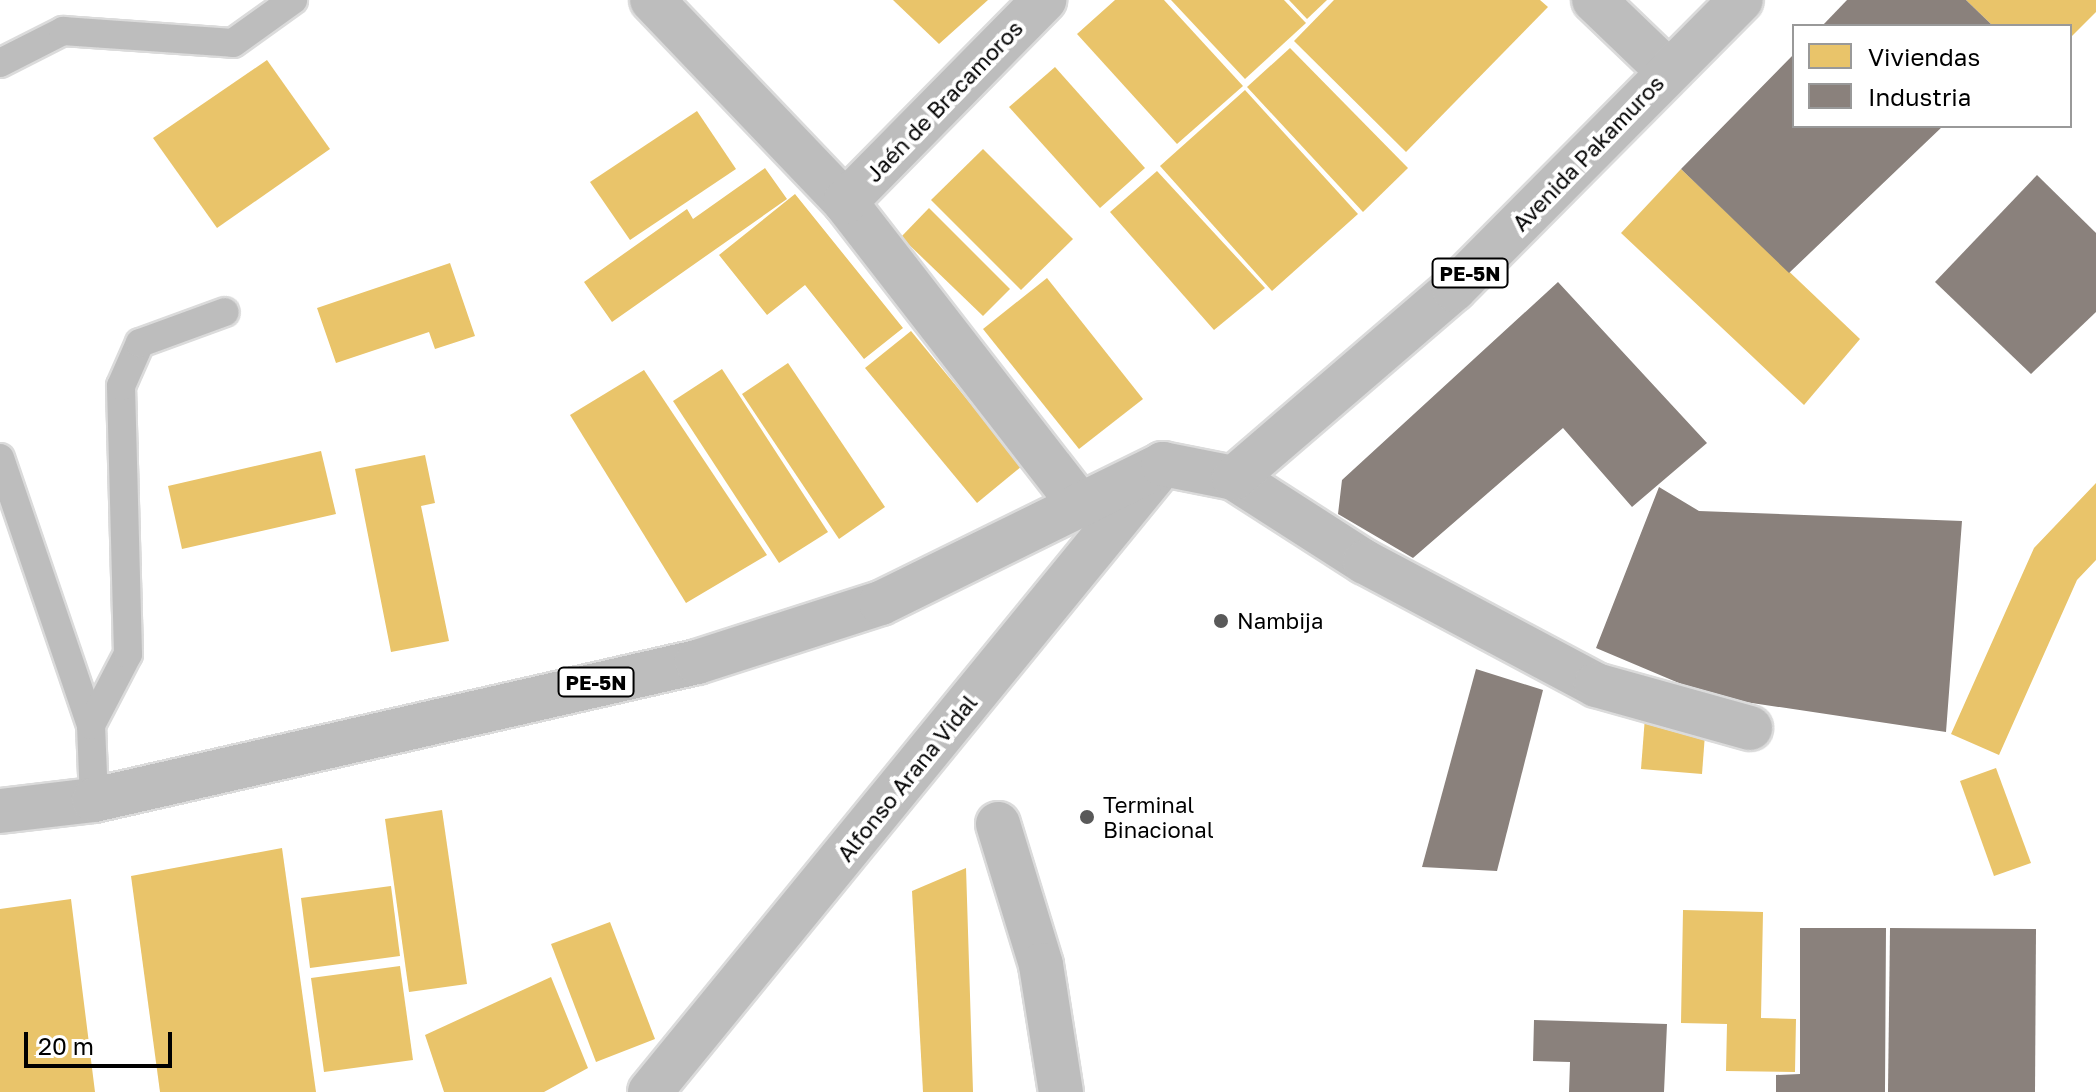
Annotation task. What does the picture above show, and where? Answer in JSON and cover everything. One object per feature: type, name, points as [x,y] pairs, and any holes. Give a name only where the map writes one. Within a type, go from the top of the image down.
[{"type":"main road","points":[[652,0],[845,202],[1080,505]]},
{"type":"main road","name":"Jaén de Bracamoros","points":[[845,202],[1044,0]]},
{"type":"main road","points":[[1594,0],[1668,71]]},
{"type":"main road","name":"Avenida Pakamuros","points":[[1234,478],[1454,289],[1741,0]]},
{"type":"main road","points":[[1163,464],[1234,478],[1365,562],[1596,685],[1750,728]]},
{"type":"main road","name":"PE-5N","points":[[0,811],[94,800],[697,662],[881,603],[1163,464]]},
{"type":"main road","name":"Alfonso Arana Vidal","points":[[650,1092],[1163,464]]},
{"type":"main road","points":[[998,824],[1041,965],[1061,1092]]},
{"type":"lane","points":[[0,63],[63,31],[233,43],[293,0]]},
{"type":"lane","points":[[91,725],[128,654],[121,386],[140,343],[225,312]]},
{"type":"lane","points":[[0,458],[91,725],[94,800]]},
{"type":"building: Viviendas","points":[[893,0],[988,0],[939,44]]},
{"type":"building: Viviendas","points":[[1115,0],[1164,0],[1243,86],[1177,144],[1077,34]]},
{"type":"building: Viviendas","points":[[1171,0],[1284,0],[1306,23],[1245,79]]},
{"type":"building: Viviendas","points":[[1289,0],[1327,0],[1307,19]]},
{"type":"building: Viviendas","points":[[1334,0],[1540,0],[1548,7],[1406,152],[1294,41]]},
{"type":"building: Viviendas","points":[[1966,0],[2096,0],[2096,12],[2072,36],[2072,24],[1991,24]]},
{"type":"building: Viviendas","points":[[1290,48],[1408,168],[1363,212],[1247,87]]},
{"type":"building: Viviendas","points":[[267,60],[330,149],[217,228],[153,138]]},
{"type":"building: Viviendas","points":[[1055,67],[1145,168],[1100,208],[1009,107]]},
{"type":"building: Viviendas","points":[[1245,90],[1358,214],[1272,291],[1160,166]]},
{"type":"building: Viviendas","points":[[697,111],[736,169],[630,240],[590,182]]},
{"type":"building: Viviendas","points":[[983,149],[1073,239],[1021,290],[931,200]]},
{"type":"building: Viviendas","points":[[765,168],[787,199],[612,322],[584,282],[687,209],[693,219]]},
{"type":"building: Viviendas","points":[[1681,169],[1860,339],[1804,405],[1621,233]]},
{"type":"building: Viviendas","points":[[1157,171],[1265,288],[1214,330],[1110,212]]},
{"type":"building: Viviendas","points":[[795,194],[903,328],[864,359],[805,285],[767,315],[719,255]]},
{"type":"building: Viviendas","points":[[929,208],[1010,289],[983,316],[901,237]]},
{"type":"building: Viviendas","points":[[450,263],[475,336],[435,349],[429,332],[336,363],[317,308]]},
{"type":"building: Viviendas","points":[[1047,278],[1143,399],[1079,449],[983,329]]},
{"type":"building: Viviendas","points":[[911,331],[1022,466],[977,503],[865,368]]},
{"type":"building: Viviendas","points":[[788,363],[885,507],[839,539],[742,394]]},
{"type":"building: Viviendas","points":[[722,369],[828,532],[779,563],[673,401]]},
{"type":"building: Viviendas","points":[[644,370],[767,555],[686,603],[570,415]]},
{"type":"building: Viviendas","points":[[321,451],[336,514],[182,549],[168,486]]},
{"type":"building: Viviendas","points":[[425,455],[435,503],[421,506],[449,641],[391,652],[355,469]]},
{"type":"building: Viviendas","points":[[2096,483],[2096,560],[2077,580],[1999,755],[1951,734],[2034,548]]},
{"type":"building: Viviendas","points":[[1645,717],[1706,721],[1702,774],[1641,769]]},
{"type":"building: Viviendas","points":[[1996,768],[2031,863],[1994,876],[1960,781]]},
{"type":"building: Viviendas","points":[[442,810],[467,984],[409,992],[385,819]]},
{"type":"building: Viviendas","points":[[282,848],[316,1092],[160,1092],[131,876]]},
{"type":"building: Viviendas","points":[[966,868],[973,1092],[923,1092],[912,891]]},
{"type":"building: Viviendas","points":[[391,886],[400,956],[310,968],[301,898]]},
{"type":"building: Viviendas","points":[[71,899],[95,1092],[0,1092],[0,909]]},
{"type":"building: Viviendas","points":[[1683,910],[1763,912],[1761,1018],[1796,1019],[1795,1072],[1726,1071],[1727,1024],[1681,1023]]},
{"type":"building: Viviendas","points":[[610,922],[655,1039],[596,1062],[551,944]]},
{"type":"building: Viviendas","points":[[400,966],[413,1060],[324,1072],[311,978]]},
{"type":"building: Viviendas","points":[[551,977],[588,1068],[544,1092],[444,1092],[425,1035]]},
{"type":"building: Industria","points":[[1847,0],[1966,0],[1991,24],[1824,24]]},
{"type":"building: Industria","points":[[1792,56],[1792,128],[1941,128],[1789,273],[1681,169]]},
{"type":"building: Industria","points":[[2037,175],[2096,233],[2096,312],[2031,374],[1935,282]]},
{"type":"building: Industria","points":[[1558,282],[1707,443],[1632,507],[1563,428],[1413,558],[1338,514],[1342,480]]},
{"type":"building: Industria","points":[[1659,487],[1699,511],[1962,521],[1946,732],[1712,697],[1596,648]]},
{"type":"building: Industria","points":[[1476,669],[1543,690],[1497,871],[1422,867]]},
{"type":"building: Industria","points":[[1800,928],[1886,928],[1885,1092],[1776,1092],[1776,1075],[1800,1074]]},
{"type":"building: Industria","points":[[1890,928],[2036,929],[2035,1092],[1888,1092]]},
{"type":"building: Industria","points":[[1534,1020],[1667,1024],[1664,1092],[1569,1092],[1570,1062],[1533,1061]]},
{"type":"place","name":"Nambija","points":[[1221,621]]},
{"type":"place","name":"Terminal Binacional","points":[[1087,817]]}]
